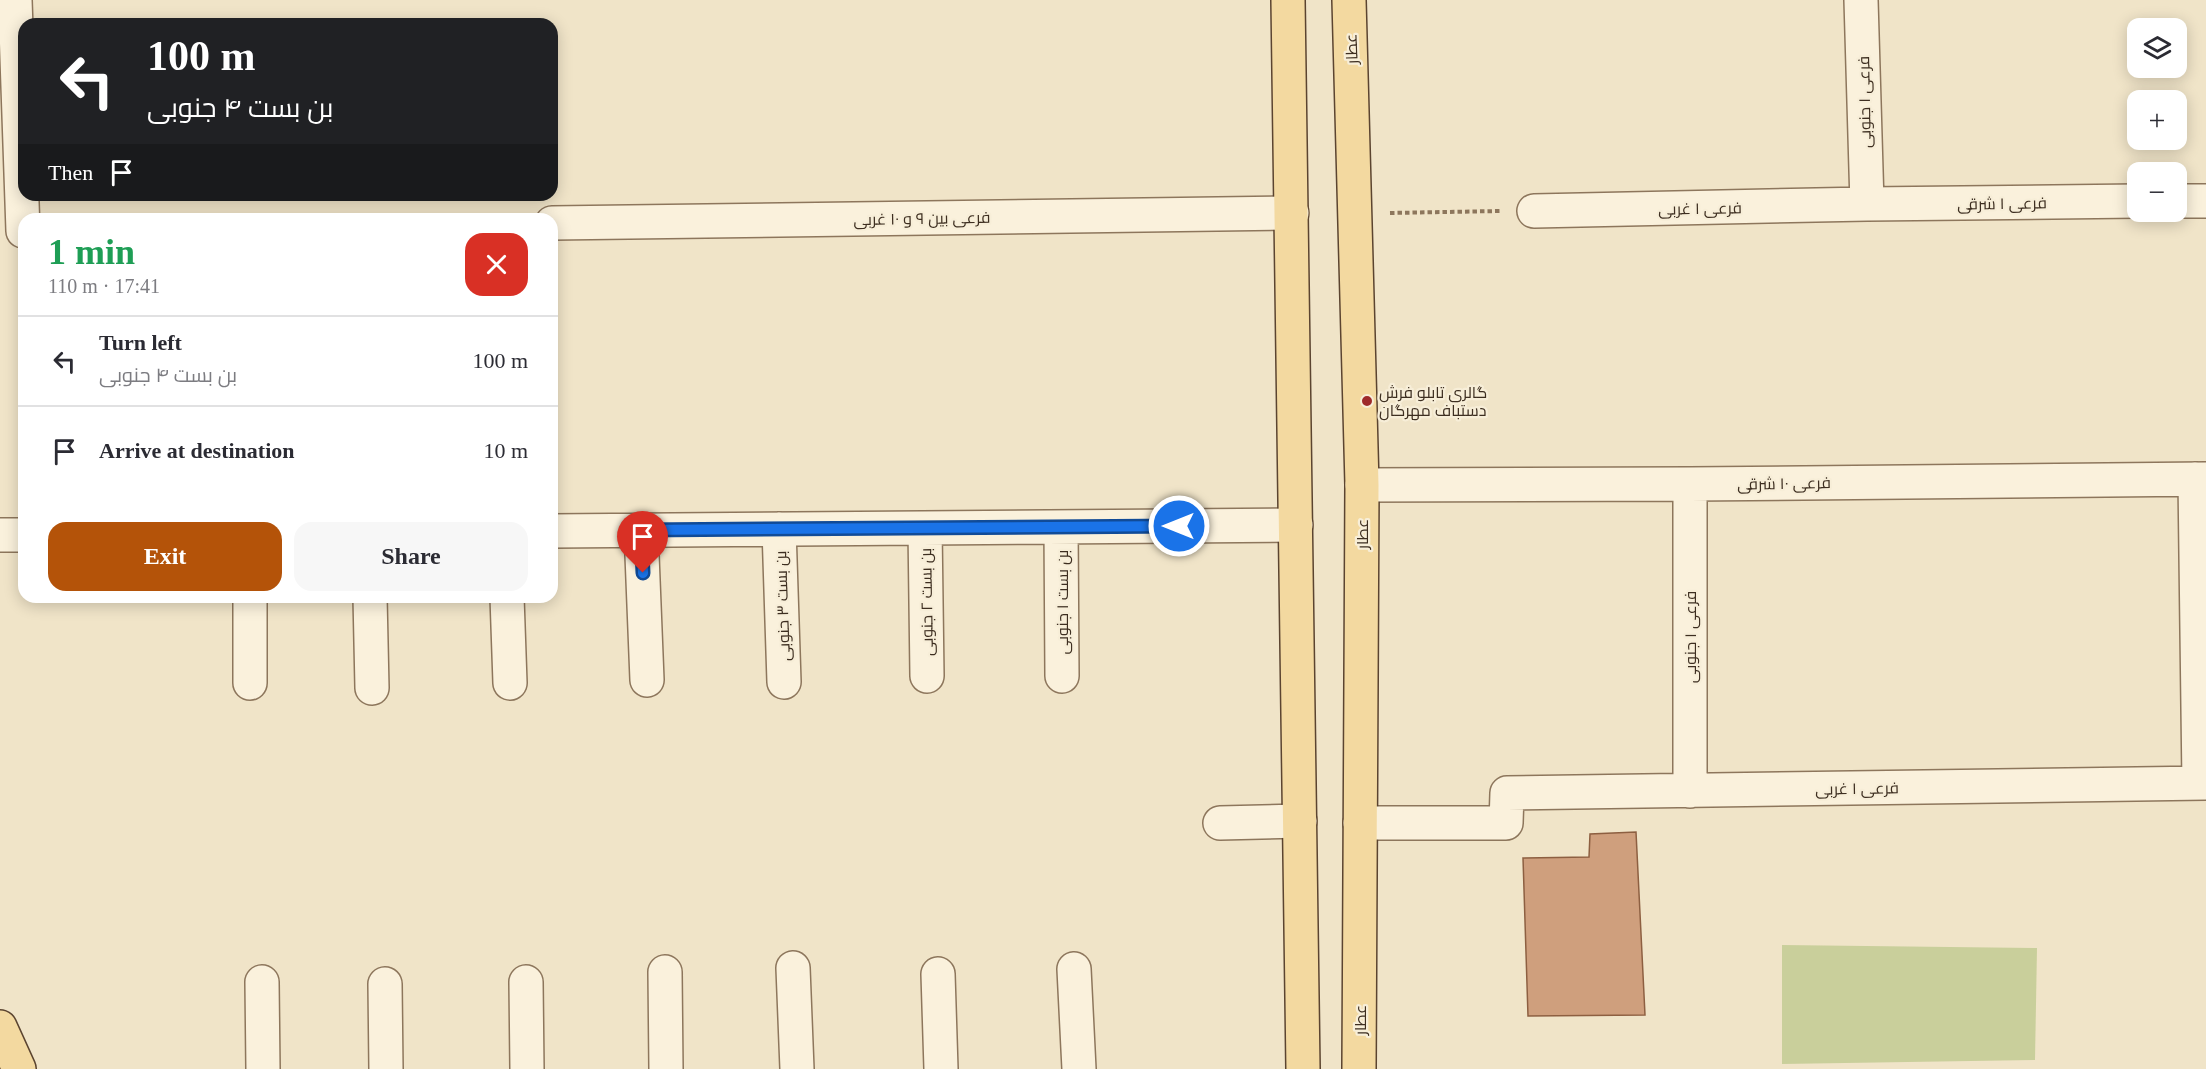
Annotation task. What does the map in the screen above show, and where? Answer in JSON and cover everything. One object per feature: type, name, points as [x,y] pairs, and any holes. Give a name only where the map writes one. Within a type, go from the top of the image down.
[{"type":"main road","points":[[1288,0],[1303,1069]]},
{"type":"main road","name":"عطار","points":[[1349,0],[1362,484],[1359,1069]]},
{"type":"main road","points":[[0,1027],[19,1069]]},
{"type":"street","points":[[15,0],[16,231]]},
{"type":"street","name":"فرعی ۱ جنوبی","points":[[1862,0],[1867,204]]},
{"type":"street","name":"فرعی ۱ شرقی","points":[[1867,204],[2127,201]]},
{"type":"street","points":[[2187,201],[2206,201]]},
{"type":"street","name":"فرعی ۱ غربی","points":[[1534,211],[1867,204]]},
{"type":"street","name":"فرعی بین ۹ و ۱۰ غربی","points":[[558,223],[1292,213]]},
{"type":"street","points":[[2200,479],[2203,783]]},
{"type":"street","name":"فرعی ۱۰ شرقی","points":[[1362,484],[1690,484],[2200,479]]},
{"type":"street","name":"فرعی ۱ جنوبی","points":[[1690,484],[1690,791]]},
{"type":"street","points":[[558,531],[1296,525]]},
{"type":"street","name":"بن بست ۱ جنوبی","points":[[1061,527],[1062,676]]},
{"type":"street","name":"بن بست ۲ جنوبی","points":[[925,528],[927,676]]},
{"type":"street","points":[[641,530],[647,680]]},
{"type":"street","name":"بن بست ۳ جنوبی","points":[[779,530],[784,682]]},
{"type":"street","points":[[0,535],[18,535]]},
{"type":"street","points":[[250,603],[250,683]]},
{"type":"street","points":[[370,603],[372,688]]},
{"type":"street","points":[[507,603],[510,683]]},
{"type":"street","name":"فرعی ۱ غربی","points":[[1360,823],[1506,823],[1507,793],[2203,783]]},
{"type":"street","points":[[1220,823],[1300,821]]},
{"type":"street","points":[[793,968],[797,1069]]},
{"type":"street","points":[[1074,969],[1079,1069]]},
{"type":"street","points":[[665,972],[666,1069]]},
{"type":"street","points":[[939,974],[941,1069]]},
{"type":"street","points":[[262,982],[263,1069]]},
{"type":"street","points":[[526,982],[527,1069]]},
{"type":"street","points":[[385,984],[386,1069]]},
{"type":"path","points":[[1356,213],[1534,211]]},
{"type":"green space","points":[[1782,945],[2037,948],[2035,1060],[1782,1064]]},
{"type":"building","points":[[1636,832],[1645,1015],[1528,1016],[1523,858],[1589,857],[1590,834]]},
{"type":"place","name":"گالری تابلو فرش دستباف مهرگان","points":[[1367,401]]},
{"type":"route","points":[[643,573],[641,530],[1179,526]]}]
